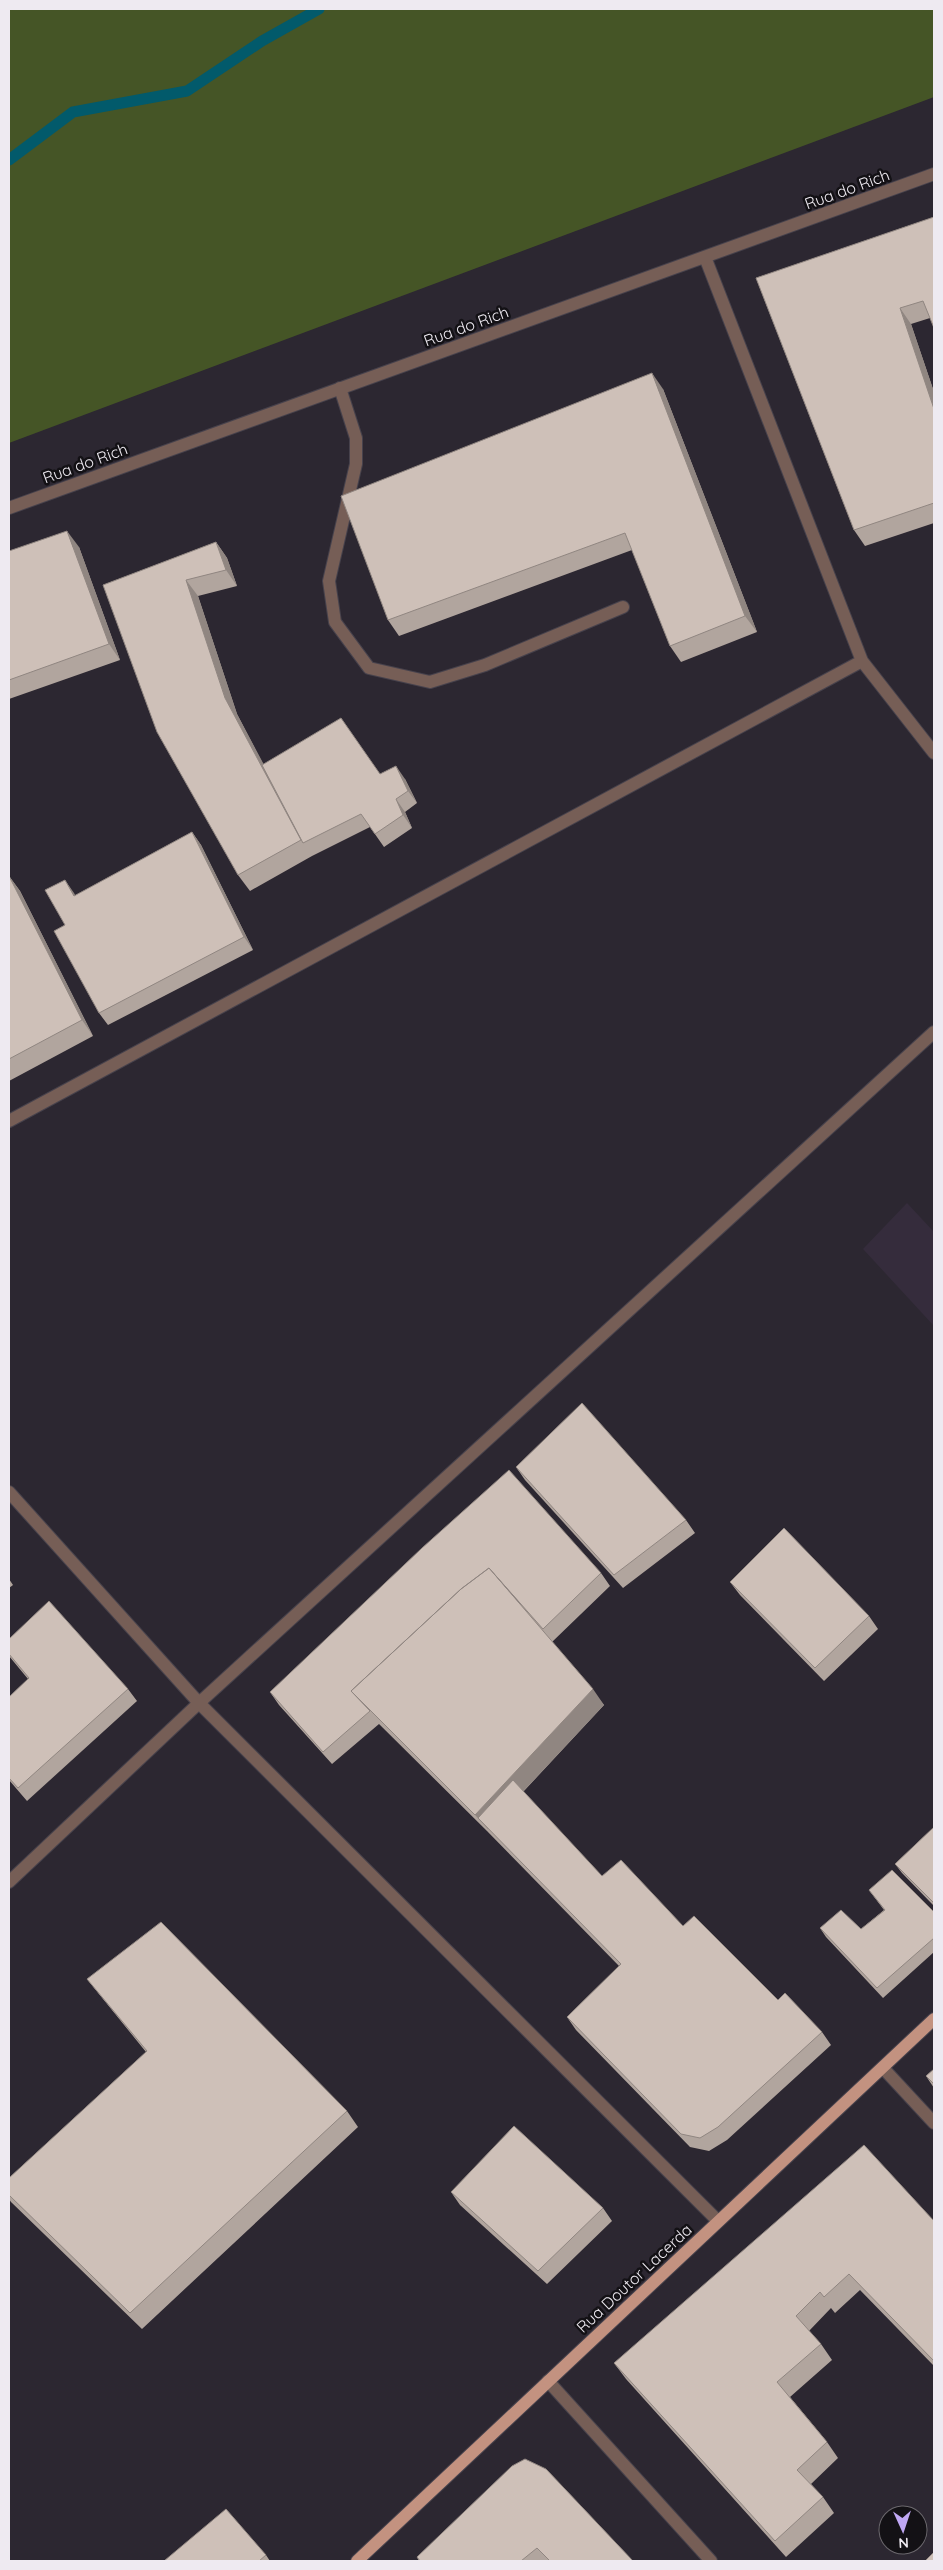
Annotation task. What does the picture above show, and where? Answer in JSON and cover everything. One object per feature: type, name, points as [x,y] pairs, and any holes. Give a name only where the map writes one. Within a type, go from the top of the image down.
[{"type":"main road","name":"Rua Doutor Lacerda","points":[[358,2561],[934,2019]]},
{"type":"street","name":"Rua do Rich","points":[[9,508],[934,174]]},
{"type":"street","points":[[705,257],[862,661],[934,753]]},
{"type":"street","points":[[340,388],[356,438],[356,464],[330,581],[335,622],[369,668],[430,682],[485,665],[623,607]]},
{"type":"street","points":[[9,1121],[862,661]]},
{"type":"street","points":[[9,1882],[199,1703],[934,1032]]},
{"type":"street","points":[[9,1492],[199,1703],[718,2221]]},
{"type":"street","points":[[883,2068],[934,2123]]},
{"type":"street","points":[[548,2381],[711,2561]]},
{"type":"shaded area","points":[[907,1203],[934,1232],[934,1326],[863,1249]]},
{"type":"green space","points":[[9,9],[934,9],[934,97],[9,443]]},
{"type":"building","points":[[934,217],[934,328],[923,301],[900,308],[934,409],[934,503],[854,530],[756,278]]},
{"type":"building","points":[[652,373],[745,616],[670,646],[625,533],[388,620],[341,496]]},
{"type":"building","points":[[67,531],[109,644],[9,680],[9,551]]},
{"type":"building","points":[[216,542],[226,570],[186,580],[225,698],[301,840],[238,875],[157,732],[103,585]]},
{"type":"building","points":[[341,718],[380,774],[396,766],[408,791],[396,799],[403,815],[375,834],[361,814],[303,843],[262,765]]},
{"type":"building","points":[[192,832],[244,937],[99,1013],[54,931],[65,925],[45,890],[65,880],[74,896]]},
{"type":"building","points":[[9,876],[82,1020],[9,1059]]},
{"type":"building","points":[[582,1403],[686,1520],[614,1575],[516,1467]]},
{"type":"building","points":[[509,1470],[601,1573],[543,1629],[489,1568],[461,1589],[351,1691],[370,1711],[323,1752],[270,1692],[422,1548]]},
{"type":"building","points":[[784,1528],[869,1616],[815,1668],[730,1582]]},
{"type":"building","points":[[489,1568],[593,1689],[475,1815],[351,1691],[461,1589]]},
{"type":"building","points":[[49,1601],[128,1689],[18,1788],[9,1778],[9,1697],[29,1678],[9,1654],[9,1639]]},
{"type":"building","points":[[513,1780],[602,1876],[621,1860],[683,1926],[694,1916],[778,2000],[785,1993],[822,2032],[718,2127],[700,2138],[681,2134],[567,2017],[621,1964],[478,1818]]},
{"type":"building","points":[[934,1827],[934,1903],[895,1864]]},
{"type":"building","points":[[892,1870],[934,1912],[934,1938],[877,1988],[820,1928],[841,1910],[861,1929],[885,1910],[869,1890]]},
{"type":"building","points":[[161,1922],[347,2111],[130,2313],[9,2195],[9,2178],[147,2051],[87,1979]]},
{"type":"building","points":[[934,2069],[934,2084],[926,2076]]},
{"type":"building","points":[[514,2126],[603,2208],[538,2271],[451,2192]]},
{"type":"building","points":[[864,2145],[934,2221],[934,2361],[849,2274],[824,2297],[820,2292],[796,2316],[821,2344],[777,2382],[827,2442],[797,2470],[823,2497],[775,2541],[614,2363]]},
{"type":"building","points":[[525,2459],[546,2469],[633,2561],[550,2561],[537,2548],[521,2561],[420,2561],[417,2557],[512,2466]]},
{"type":"building","points":[[226,2509],[266,2555],[259,2561],[164,2561]]},
{"type":"building","points":[[934,2552],[934,2561],[925,2561]]},
{"type":"waterway","points":[[9,160],[73,112],[187,91],[262,41],[319,9]]}]
